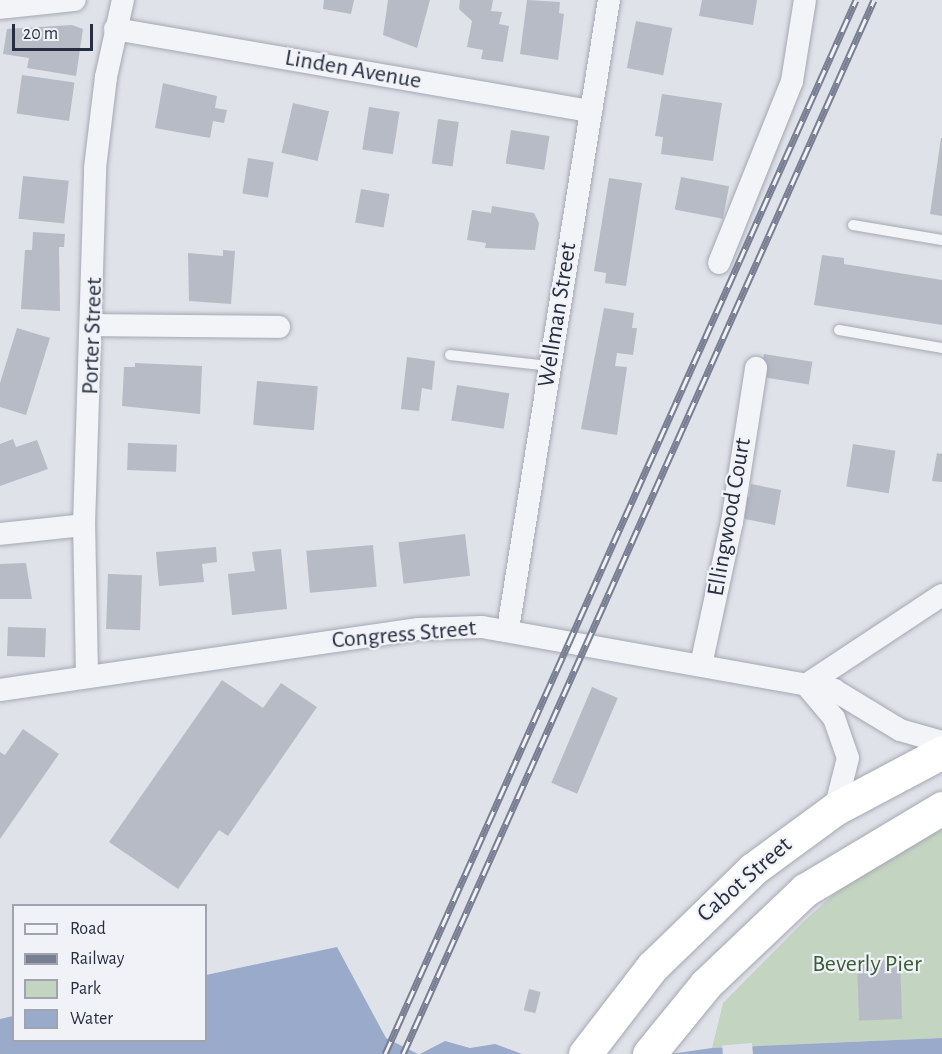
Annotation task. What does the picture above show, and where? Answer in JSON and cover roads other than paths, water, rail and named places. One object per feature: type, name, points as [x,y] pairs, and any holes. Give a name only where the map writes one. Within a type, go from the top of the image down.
[{"type":"highway","name":"Cabot Street","points":[[585,1054],[652,967],[720,899],[835,809],[942,752]]},
{"type":"highway","name":"Cabot Street","points":[[649,1054],[753,935],[857,855],[942,808]]},
{"type":"street","points":[[0,8],[75,0]]},
{"type":"street","name":"Porter Street","points":[[87,675],[84,525],[94,324],[98,124],[123,0]]},
{"type":"street","name":"Wellman Street","points":[[508,629],[609,0]]},
{"type":"street","points":[[719,263],[792,81],[805,0]]},
{"type":"street","name":"Linden Avenue","points":[[116,30],[591,111]]},
{"type":"street","points":[[94,324],[279,327]]},
{"type":"street","name":"Ellingwood Court","points":[[701,664],[732,522],[756,368]]},
{"type":"street","points":[[0,534],[84,525]]},
{"type":"street","points":[[835,809],[848,758],[834,718],[806,685],[942,594]]},
{"type":"street","name":"Congress Street","points":[[0,690],[87,675],[418,629],[508,629],[806,685],[857,699],[900,730],[942,742]]},
{"type":"lane","points":[[853,225],[942,240]]},
{"type":"lane","points":[[839,330],[942,348]]},
{"type":"lane","points":[[450,355],[550,366]]},
{"type":"water","points":[[337,947],[386,1038],[418,1054],[0,1054],[0,1019],[12,1016],[12,1042],[207,1042],[207,975]]},
{"type":"water","points":[[942,1038],[942,1054],[670,1054],[712,1048]]},
{"type":"water","points":[[445,1041],[470,1048],[495,1044],[522,1054],[420,1054]]},
{"type":"railway","points":[[385,1054],[856,0]]},
{"type":"railway","points":[[403,1054],[874,0]]},
{"type":"park label","name":"Beverly Pier","points":[[867,965]]}]
